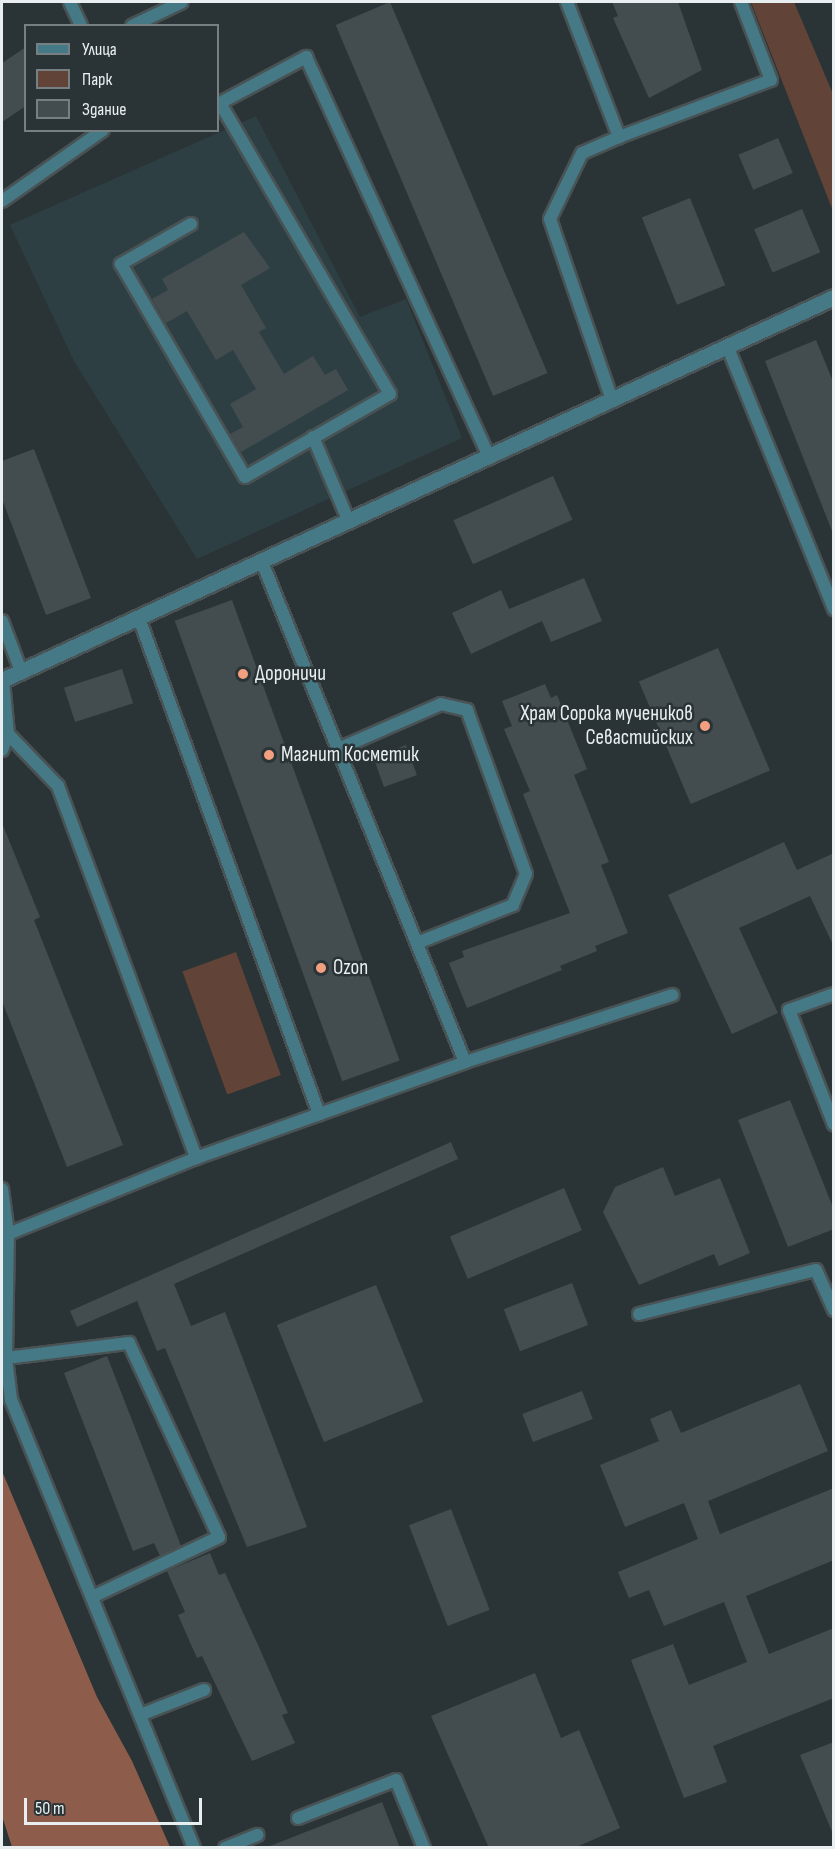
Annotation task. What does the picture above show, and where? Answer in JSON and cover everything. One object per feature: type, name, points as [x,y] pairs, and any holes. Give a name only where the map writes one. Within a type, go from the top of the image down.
[{"type":"street","points":[[2,680],[728,348],[834,297]]},
{"type":"lane","points":[[70,2],[80,24]]},
{"type":"lane","points":[[136,24],[182,2]]},
{"type":"lane","points":[[567,2],[619,137]]},
{"type":"lane","points":[[612,400],[550,219],[582,153],[771,80],[741,2]]},
{"type":"lane","points":[[191,224],[121,264],[245,477],[390,394],[220,104],[306,57],[489,457]]},
{"type":"lane","points":[[2,201],[100,132]]},
{"type":"lane","points":[[728,348],[834,609]]},
{"type":"lane","points":[[313,438],[349,522]]},
{"type":"lane","points":[[262,562],[465,1062]]},
{"type":"lane","points":[[139,618],[319,1114]]},
{"type":"lane","points":[[2,621],[21,671]]},
{"type":"lane","points":[[2,680],[8,734],[2,750]]},
{"type":"lane","points":[[338,749],[441,705],[467,710],[526,874],[513,905],[417,944]]},
{"type":"lane","points":[[8,734],[58,786],[196,1158]]},
{"type":"lane","points":[[834,994],[789,1010],[834,1125]]},
{"type":"lane","points":[[8,1234],[196,1158],[465,1062],[672,995]]},
{"type":"lane","points":[[2,1189],[8,1234],[4,1277],[6,1358],[11,1400],[194,1848]]},
{"type":"lane","points":[[639,1314],[816,1270],[834,1310]]},
{"type":"lane","points":[[6,1358],[129,1343],[219,1537],[92,1597]]},
{"type":"lane","points":[[140,1715],[204,1690]]},
{"type":"lane","points":[[298,1818],[396,1780],[424,1848]]},
{"type":"lane","points":[[225,1848],[257,1835]]},
{"type":"shaded area","points":[[256,116],[360,317],[406,299],[462,438],[197,559],[74,361],[10,225]]},
{"type":"shaded area","points":[[2,1471],[97,1697],[132,1761],[170,1847],[12,1847],[2,1816]]},
{"type":"green space","points":[[751,2],[794,2],[833,94],[833,211]]},
{"type":"green space","points":[[236,952],[281,1075],[227,1095],[182,971]]},
{"type":"building","points":[[390,2],[547,373],[493,396],[336,25]]},
{"type":"building","points":[[612,2],[678,2],[702,70],[649,98],[613,18],[618,16]]},
{"type":"building","points":[[24,48],[24,107],[2,122],[2,63]]},
{"type":"building","points":[[778,138],[793,173],[753,190],[738,155]]},
{"type":"building","points":[[690,198],[725,285],[677,305],[642,217]]},
{"type":"building","points":[[802,209],[820,252],[772,273],[754,229]]},
{"type":"building","points":[[244,232],[270,268],[241,285],[266,328],[259,332],[284,374],[313,356],[325,375],[336,369],[348,390],[241,452],[230,434],[243,427],[230,404],[256,389],[233,350],[216,360],[187,311],[166,323],[152,299],[168,290],[162,279]]},
{"type":"building","points":[[816,340],[834,384],[832,531],[765,361]]},
{"type":"building","points":[[34,449],[91,598],[46,615],[2,499],[2,461]]},
{"type":"building","points":[[553,476],[573,520],[473,564],[453,520]]},
{"type":"building","points":[[584,578],[602,621],[551,642],[542,621],[471,654],[452,613],[501,590],[509,609]]},
{"type":"building","points":[[232,600],[400,1060],[342,1081],[175,621]]},
{"type":"building","name":"Храм Сорока мучеников Севастийских","points":[[718,648],[770,770],[691,804],[639,682]]},
{"type":"building","points":[[122,669],[133,703],[75,722],[64,688]]},
{"type":"building","points":[[545,684],[551,698],[557,695],[587,769],[574,775],[609,862],[601,865],[628,933],[595,946],[597,951],[560,966],[562,970],[467,1008],[449,963],[464,957],[462,951],[570,913],[523,794],[530,791],[504,729],[512,726],[502,701]]},
{"type":"building","points":[[406,745],[417,775],[384,787],[373,757]]},
{"type":"building","points":[[2,823],[40,917],[34,920],[123,1145],[67,1167],[2,1001]]},
{"type":"building","points":[[784,842],[797,870],[834,853],[834,947],[810,896],[739,928],[778,1013],[732,1034],[668,895]]},
{"type":"building","points":[[790,1100],[834,1210],[834,1229],[788,1247],[738,1120]]},
{"type":"building","points":[[451,1142],[458,1159],[174,1284],[191,1326],[225,1312],[307,1527],[247,1547],[165,1348],[157,1351],[137,1301],[77,1327],[70,1311]]},
{"type":"building","points":[[663,1167],[675,1196],[720,1178],[750,1253],[719,1266],[714,1254],[639,1285],[603,1212],[615,1187]]},
{"type":"building","points":[[564,1188],[582,1230],[468,1279],[450,1236]]},
{"type":"building","points":[[572,1283],[588,1325],[520,1351],[504,1309]]},
{"type":"building","points":[[376,1285],[423,1402],[324,1442],[277,1325]]},
{"type":"building","points":[[107,1356],[181,1546],[160,1556],[154,1543],[133,1551],[64,1373]]},
{"type":"building","points":[[800,1384],[828,1451],[708,1501],[720,1534],[834,1488],[834,1560],[746,1596],[769,1654],[834,1628],[834,1698],[713,1746],[727,1782],[684,1798],[631,1660],[673,1644],[689,1685],[747,1662],[724,1602],[664,1626],[649,1590],[629,1598],[618,1572],[698,1539],[684,1503],[625,1527],[600,1465],[659,1441],[650,1419],[671,1410],[681,1433]]},
{"type":"building","points":[[582,1391],[593,1419],[533,1442],[522,1414]]},
{"type":"building","points":[[451,1509],[490,1610],[448,1626],[409,1525]]},
{"type":"building","points":[[210,1553],[219,1575],[225,1573],[258,1645],[288,1713],[282,1715],[295,1743],[252,1761],[202,1656],[197,1658],[178,1615],[185,1612],[167,1571]]},
{"type":"building","points":[[535,1673],[561,1738],[579,1730],[620,1828],[574,1848],[489,1848],[431,1716]]},
{"type":"building","points":[[834,1742],[834,1834],[833,1834],[800,1755]]},
{"type":"building","points":[[382,1802],[400,1848],[270,1848],[270,1846]]},
{"type":"place","name":"Дороничи","points":[[243,674]]},
{"type":"place","name":"Храм Сорока мучеников Севастийских","points":[[705,726]]},
{"type":"place","name":"Магнит Косметик","points":[[269,755]]},
{"type":"place","name":"Ozon","points":[[321,968]]}]
